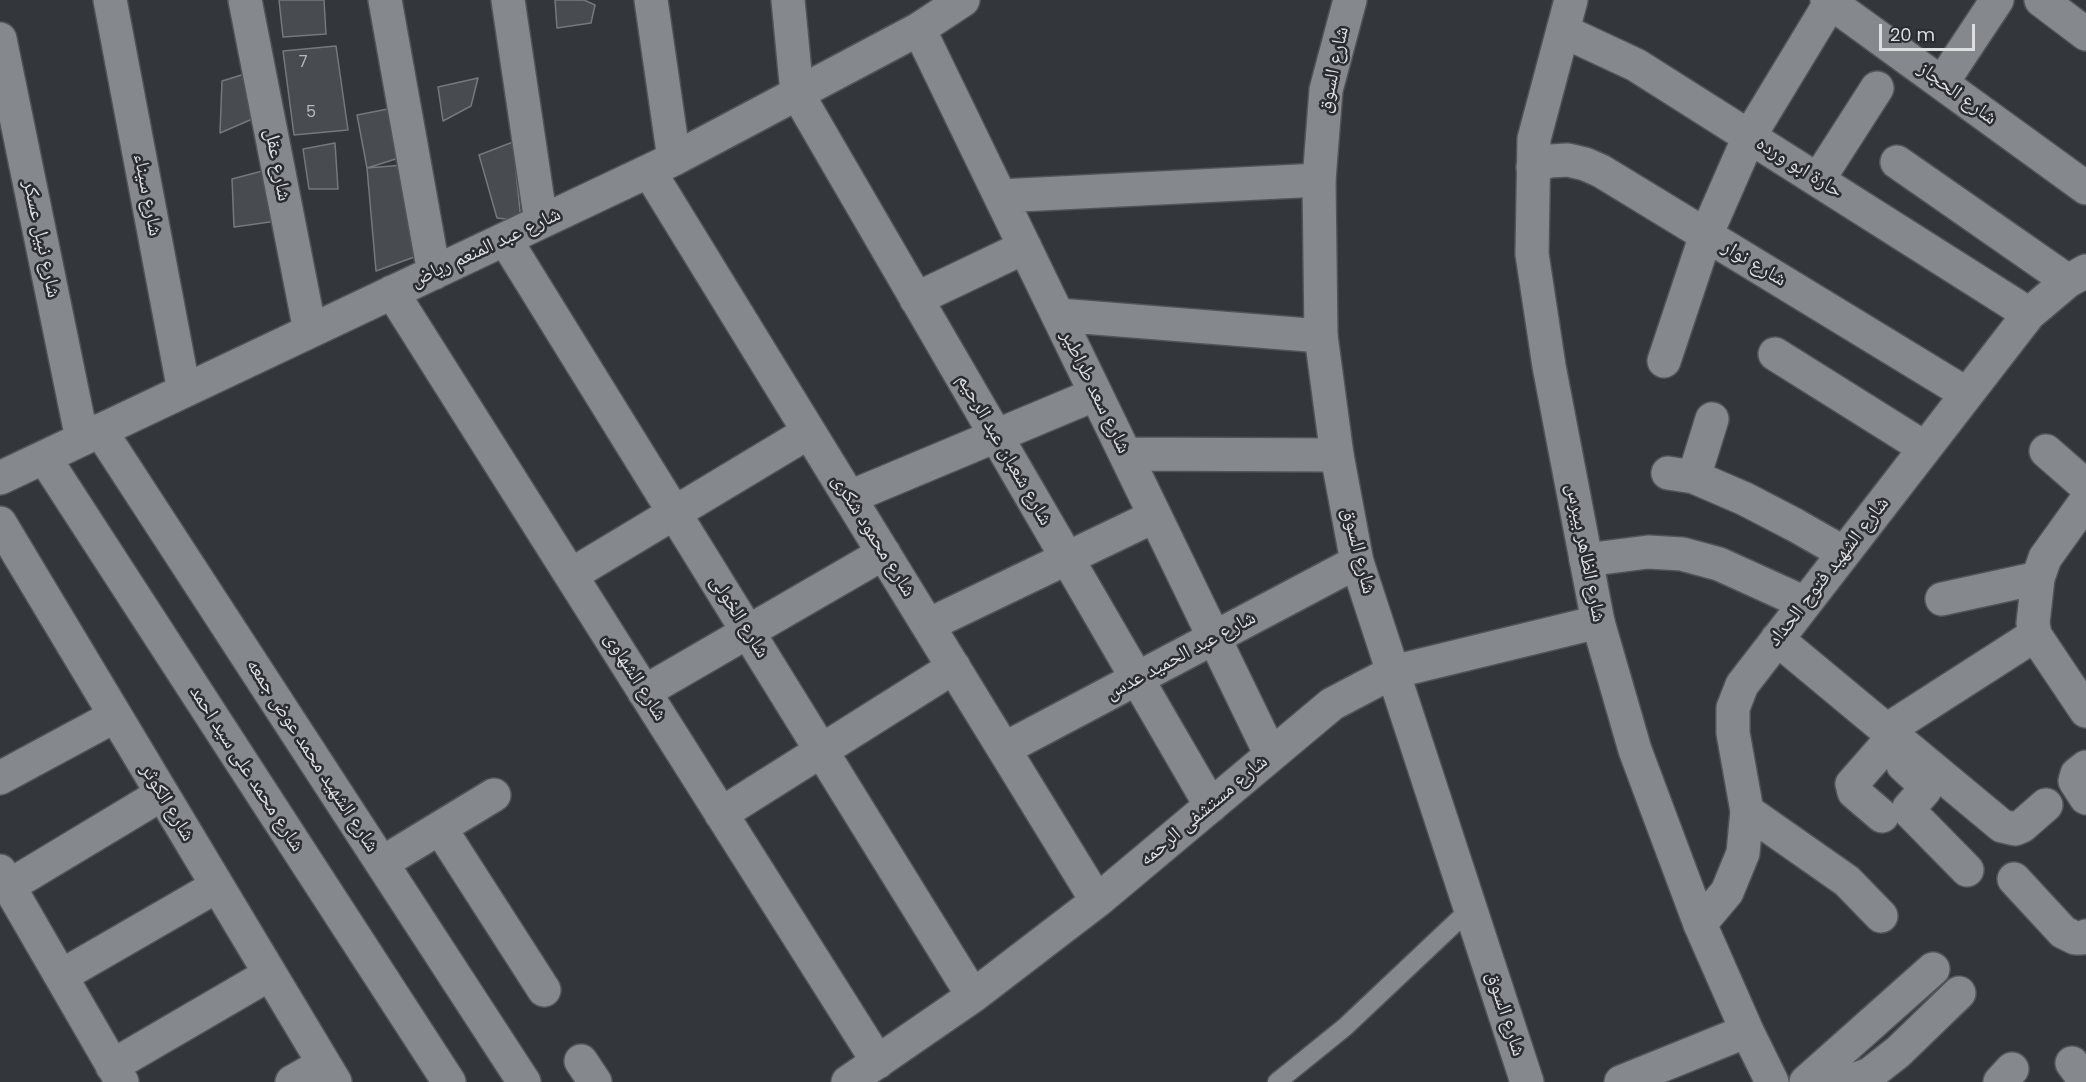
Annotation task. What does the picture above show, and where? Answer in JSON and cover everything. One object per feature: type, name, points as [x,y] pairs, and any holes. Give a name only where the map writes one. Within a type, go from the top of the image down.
[{"type":"street","name":"شارع سيناء","points":[[110,0],[184,391]]},
{"type":"street","name":"شارع عقل","points":[[245,0],[310,331]]},
{"type":"street","points":[[385,0],[434,273]]},
{"type":"street","points":[[508,0],[542,222]]},
{"type":"street","points":[[651,0],[662,165]]},
{"type":"street","points":[[788,0],[796,93]]},
{"type":"street","name":"شارع عبد المنعم رياض","points":[[0,478],[662,165],[919,29],[963,0]]},
{"type":"street","name":"شارع السوق","points":[[1350,0],[1326,90],[1319,180],[1320,336],[1337,455],[1357,562],[1527,1082]]},
{"type":"street","name":"شارع الظاهر بيبرس","points":[[1571,0],[1534,139],[1532,254],[1549,366],[1598,622],[1635,750],[1700,924],[1772,1082]]},
{"type":"street","points":[[1942,83],[1996,0]]},
{"type":"street","points":[[2042,0],[2086,34]]},
{"type":"street","points":[[1664,361],[1706,235],[1749,137],[1830,1]]},
{"type":"street","name":"شارع الحجاز","points":[[1830,1],[2086,188]]},
{"type":"street","name":"شارع سعد طراطير","points":[[919,29],[1271,755]]},
{"type":"street","name":"حارة ابو ورده","points":[[1563,31],[1636,65],[2029,314]]},
{"type":"street","name":"شارع نبيل عسكر","points":[[0,39],[91,435]]},
{"type":"street","points":[[1818,180],[1877,88]]},
{"type":"street","name":"شارع شعبان عبد الرحيم","points":[[796,93],[1211,806]]},
{"type":"street","name":"شارع نوار","points":[[1533,167],[1550,160],[1568,160],[1601,171],[1967,394]]},
{"type":"street","points":[[1897,162],[2077,276]]},
{"type":"street","name":"شارع محمود شكرى","points":[[662,165],[809,432],[1097,900]]},
{"type":"street","points":[[1000,196],[1319,180]]},
{"type":"street","name":"شارع الخولى","points":[[506,239],[973,996]]},
{"type":"street","points":[[916,299],[1025,247]]},
{"type":"street","name":"شارع الشهيد فتوح الحداد","points":[[1700,924],[1727,892],[1743,853],[1747,811],[1733,733],[1734,708],[1742,685],[2029,314],[2077,276]]},
{"type":"street","name":"شارع الشهاوى","points":[[392,292],[878,1062]]},
{"type":"street","points":[[1058,315],[1320,336]]},
{"type":"street","points":[[1775,354],[1925,448]]},
{"type":"street","points":[[849,497],[1096,394]]},
{"type":"street","points":[[1712,419],[1681,475],[1745,499],[1844,553]]},
{"type":"street","points":[[571,575],[809,432]]},
{"type":"street","name":"شارع الشهيد محمد عوض جمعه","points":[[91,435],[382,863],[524,1082]]},
{"type":"street","points":[[2046,451],[2085,502],[2045,558],[2038,578],[2033,623],[2035,635],[2086,709]]},
{"type":"street","points":[[1125,454],[1337,455]]},
{"type":"street","name":"شارع محمد على سيد احمد","points":[[44,457],[449,1082]]},
{"type":"street","points":[[928,625],[1155,516]]},
{"type":"street","name":"شارع الكوثر","points":[[0,523],[329,1073]]},
{"type":"street","points":[[1586,560],[1648,552],[1682,554],[1719,564],[1805,603]]},
{"type":"street","points":[[644,692],[884,553]]},
{"type":"street","name":"شارع عبد الحميد عدس","points":[[1004,749],[1357,562]]},
{"type":"street","points":[[1942,599],[2038,578]]},
{"type":"street","name":"شارع مستشفى الرحمه","points":[[848,1082],[973,996],[1097,900],[1332,704],[1393,672],[1598,622]]},
{"type":"street","points":[[1882,816],[1854,792],[1852,784],[1897,738],[2035,635]]},
{"type":"street","points":[[1777,639],[2002,826],[2008,829],[2022,826],[2046,805]]},
{"type":"street","points":[[721,814],[954,667]]},
{"type":"street","points":[[0,778],[115,716]]},
{"type":"street","points":[[1897,738],[1902,763],[1926,786],[1909,807],[1910,812],[1967,870]]},
{"type":"street","points":[[2086,767],[2077,774],[2075,781],[2086,798]]},
{"type":"street","points":[[162,794],[4,879],[117,1074],[270,974]]},
{"type":"street","points":[[382,863],[495,795]]},
{"type":"street","points":[[1747,811],[1847,881],[1881,916]]},
{"type":"street","points":[[440,828],[544,990]]},
{"type":"street","points":[[2014,879],[2063,932],[2075,938],[2086,936]]},
{"type":"street","points":[[61,976],[217,886]]},
{"type":"street","points":[[1806,1082],[1933,969]]},
{"type":"street","points":[[1847,1082],[1870,1074],[1898,1052],[1959,993]]},
{"type":"street","points":[[1621,1082],[1747,1031]]},
{"type":"street","points":[[292,1082],[329,1073]]},
{"type":"lane","points":[[1277,1082],[1345,1027],[1471,908]]},
{"type":"building","points":[[279,0],[324,0],[326,34],[283,37]]},
{"type":"building","points":[[555,0],[584,0],[595,5],[591,23],[557,28]]},
{"type":"building","points":[[336,46],[348,130],[294,135],[283,51]]},
{"type":"building","points":[[248,73],[257,117],[220,133],[222,81]]},
{"type":"building","points":[[478,78],[471,106],[443,121],[438,87]]},
{"type":"building","points":[[393,108],[399,158],[367,168],[357,115]]},
{"type":"building","points":[[513,142],[521,221],[497,218],[479,155]]},
{"type":"building","points":[[335,143],[338,189],[309,189],[303,149]]},
{"type":"building","points":[[404,165],[417,256],[376,271],[367,168]]},
{"type":"building","points":[[266,170],[277,221],[234,227],[232,179]]}]
